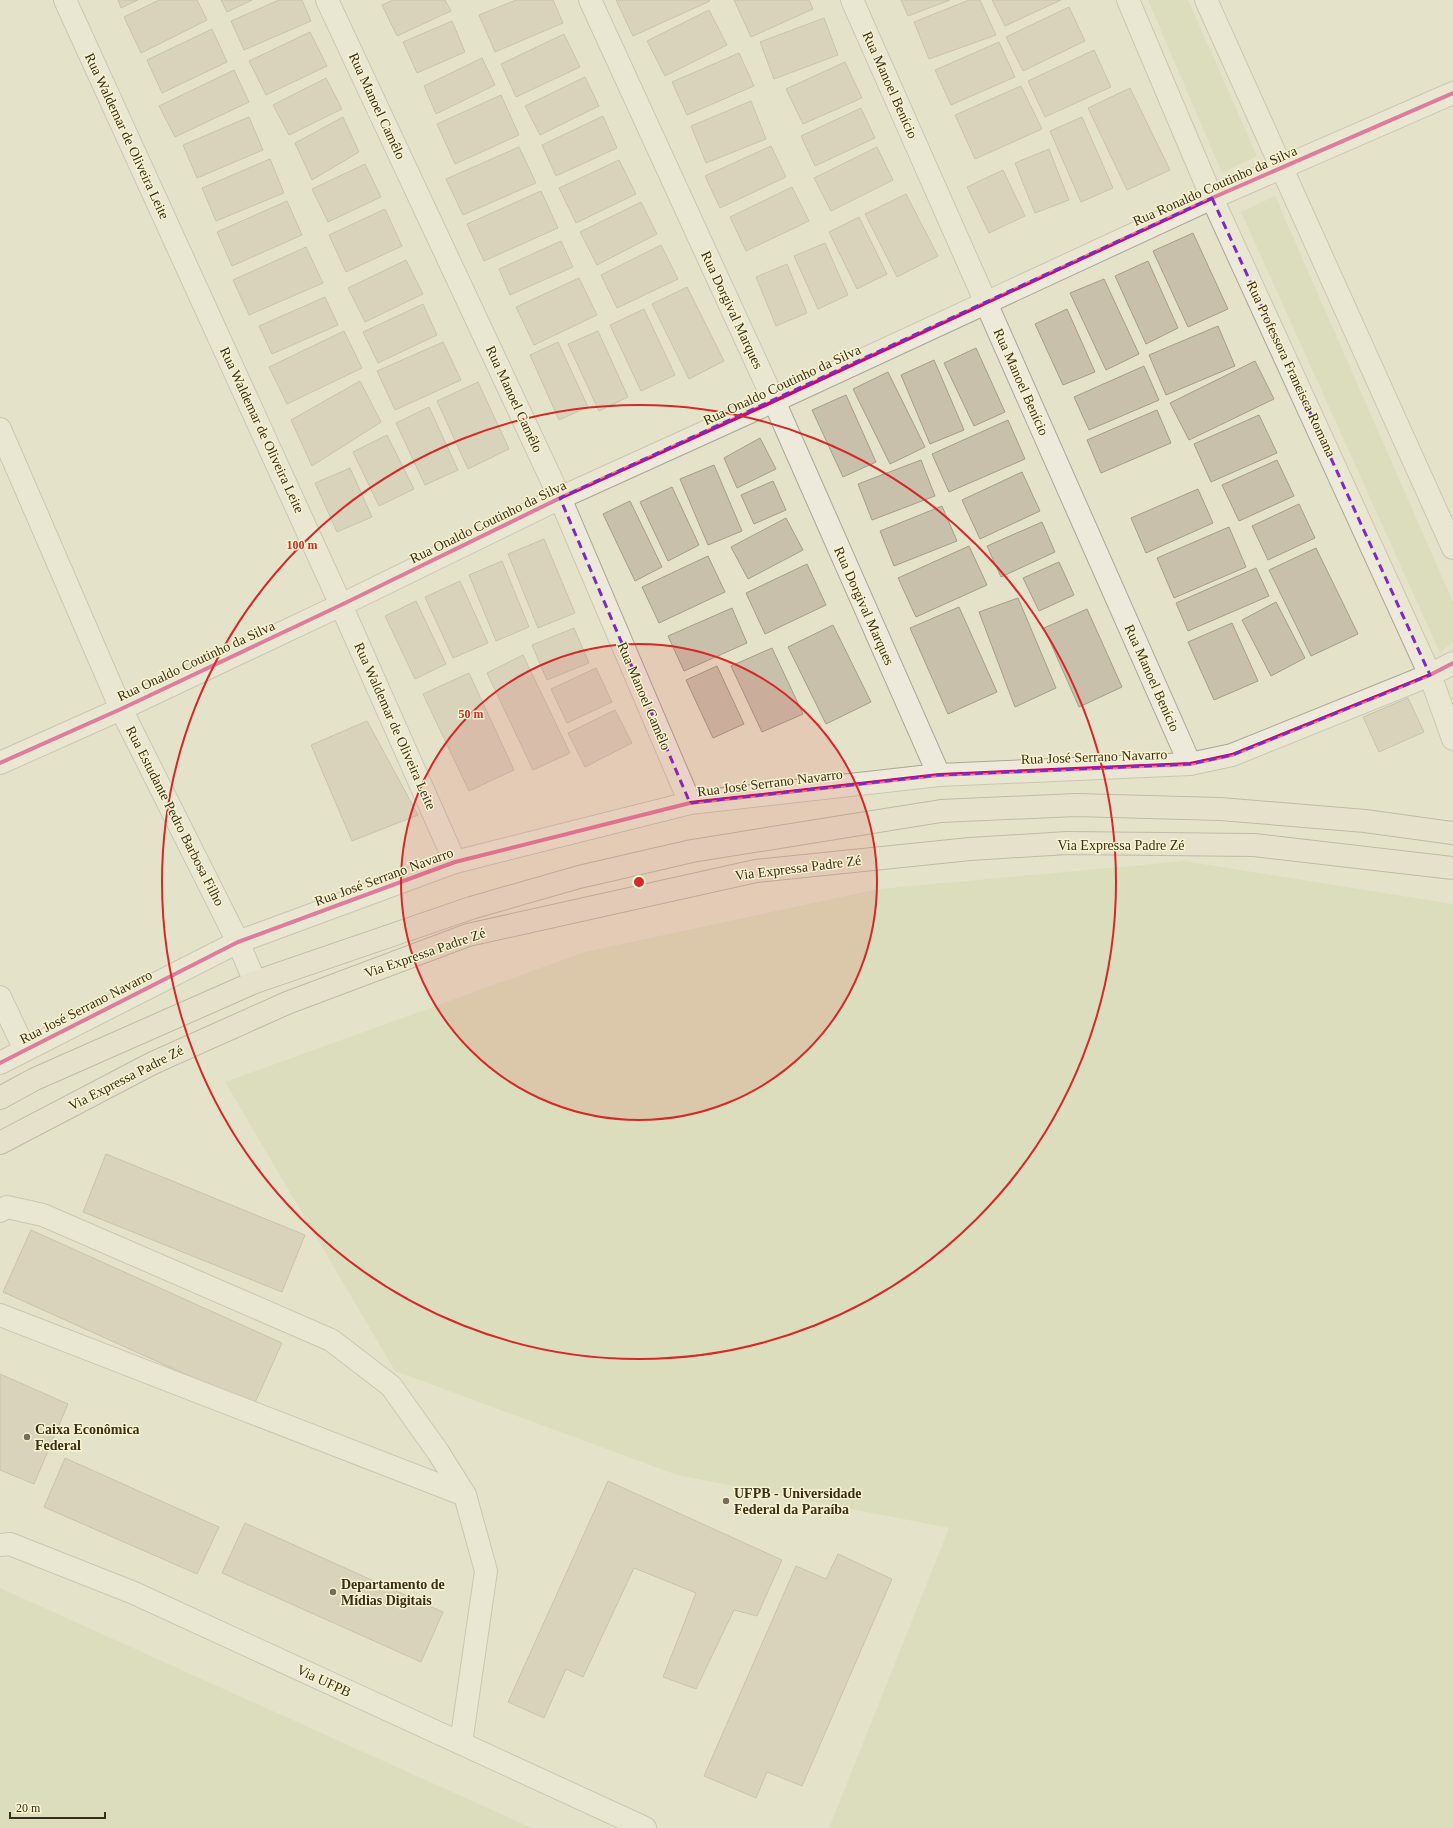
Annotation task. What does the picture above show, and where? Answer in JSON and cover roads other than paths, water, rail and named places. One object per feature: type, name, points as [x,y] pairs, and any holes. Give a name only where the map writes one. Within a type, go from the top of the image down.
[{"type":"main road","name":"Via Expressa Padre Zé","points":[[0,1098],[35,1079],[255,982],[471,908],[579,877],[692,851],[941,811],[1076,805],[1220,808],[1365,821],[1453,833]]},
{"type":"main road","name":"Via Expressa Padre Zé","points":[[0,1142],[153,1062],[287,1003],[468,935],[756,871],[970,849],[1067,843],[1254,846],[1453,868]]},
{"type":"street","name":"Rua Waldemar de Oliveira Leite","points":[[65,0],[341,605],[455,862]]},
{"type":"street","name":"Rua Manoel Camêlo","points":[[327,0],[560,498],[690,803]]},
{"type":"street","name":"Rua Dorgival Marques","points":[[590,0],[774,401],[939,775]]},
{"type":"street","name":"Rua Manoel Benício","points":[[852,0],[1190,764]]},
{"type":"street","name":"Rua Professora Francisca Romana","points":[[1128,0],[1212,198],[1430,675],[1453,739]]},
{"type":"street","points":[[1206,0],[1280,168],[1453,548]]},
{"type":"street","name":"Rua Ronaldo Coutinho da Silva","points":[[986,302],[1212,198],[1453,93]]},
{"type":"street","name":"Rua Onaldo Coutinho da Silva","points":[[0,763],[121,709],[341,605],[560,498],[774,401],[986,302]]},
{"type":"street","name":"Rua Estudante Pedro Barbosa Filho","points":[[0,429],[121,709],[238,942],[255,982]]},
{"type":"street","name":"Rua José Serrano Navarro","points":[[0,1063],[238,942],[455,862],[690,803],[939,775],[1190,764],[1232,756],[1430,675],[1453,663]]},
{"type":"street","points":[[0,997],[25,1050]]},
{"type":"street","points":[[0,1211],[6,1207],[43,1215],[331,1340],[392,1386],[438,1452],[465,1495],[486,1571],[461,1743]]},
{"type":"street","points":[[0,1315],[465,1495]]},
{"type":"street","name":"Via UFPB","points":[[3,1543],[134,1593],[461,1743],[635,1826]]},
{"type":"place","name":"Caixa Econômica Federal","points":[[27,1437]]},
{"type":"place","name":"UFPB - Universidade Federal da Paraíba","points":[[726,1501]]},
{"type":"place","name":"Departamento de Mídias Digitais","points":[[333,1592]]}]
